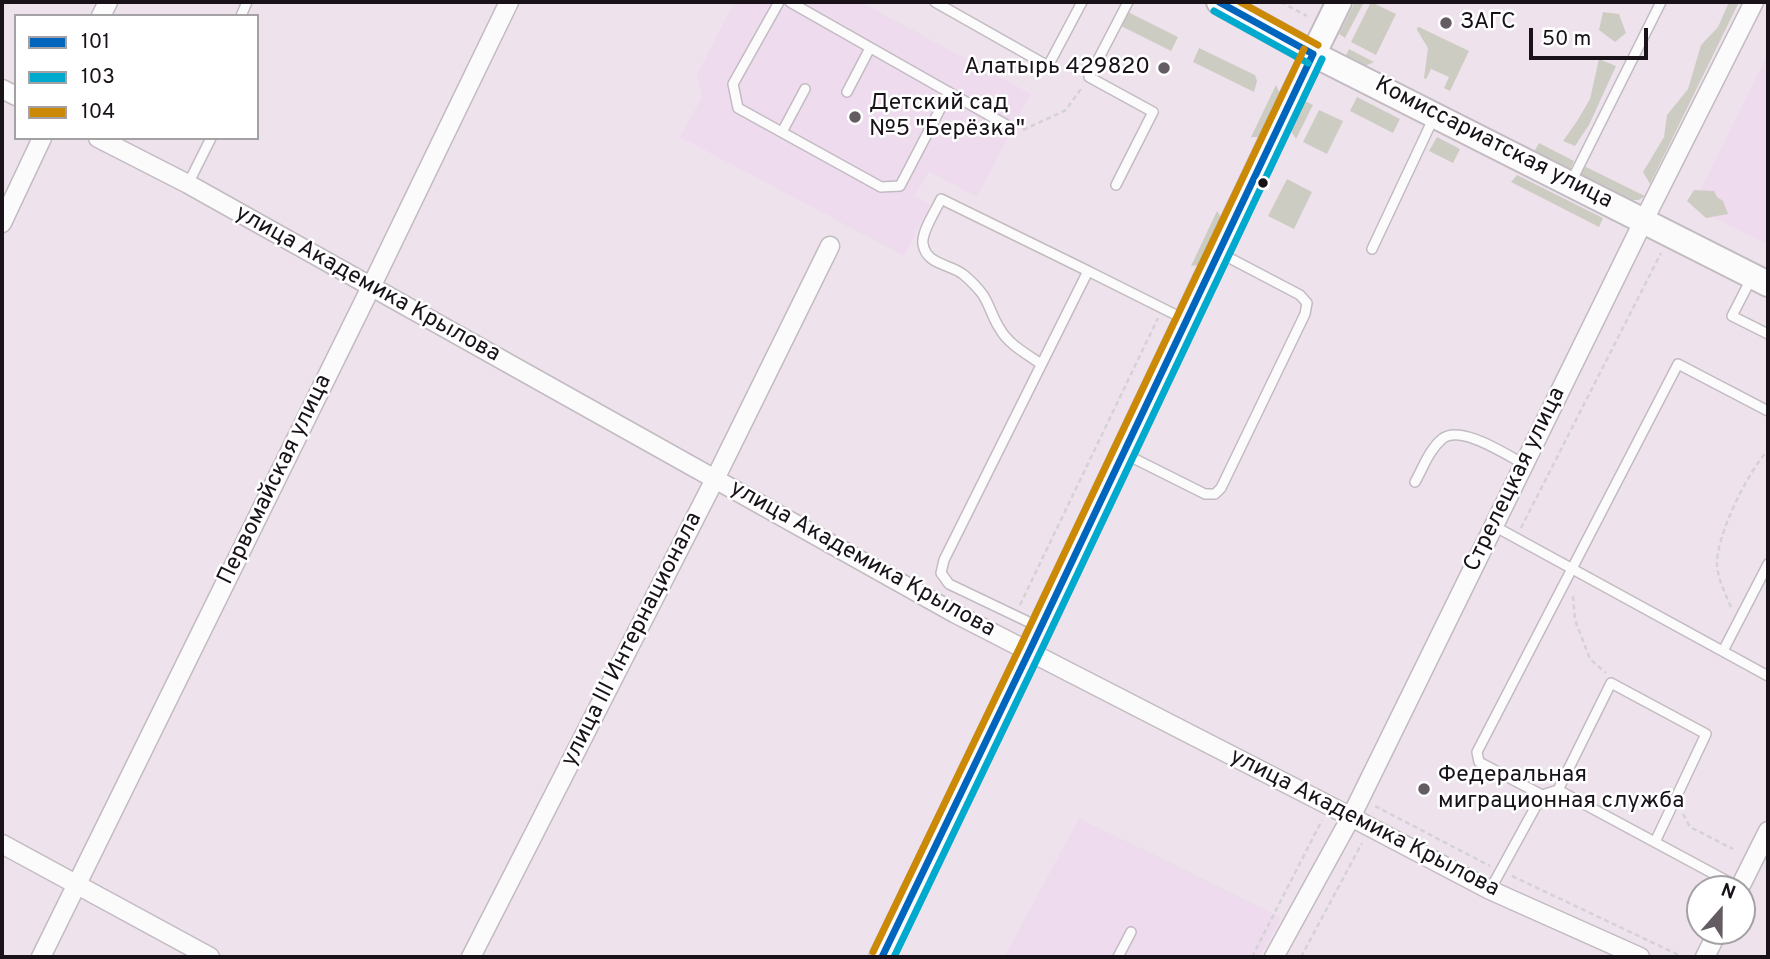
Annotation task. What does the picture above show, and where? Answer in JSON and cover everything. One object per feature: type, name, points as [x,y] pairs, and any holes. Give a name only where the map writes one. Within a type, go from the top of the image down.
[{"type":"street","name":"Комиссариатская улица","points":[[1219,2],[1313,54],[1760,279]]},
{"type":"street","points":[[882,957],[1339,2]]},
{"type":"street","name":"Стрелецкая улица","points":[[1274,957],[1351,817],[1754,2]]},
{"type":"street","name":"Первомайская улица","points":[[41,957],[371,288],[506,3]]},
{"type":"street","points":[[2,223],[41,140]]},
{"type":"street","name":"улица Академика Крылова","points":[[102,140],[188,184],[956,614],[1490,890],[1640,957]]},
{"type":"street","name":"улица III Интернационала","points":[[471,957],[715,479],[830,246]]},
{"type":"street","points":[[1746,875],[1768,831]]},
{"type":"street","points":[[2,844],[210,957]]},
{"type":"lane","points":[[779,2],[733,84],[738,108],[881,187],[900,186],[949,92]]},
{"type":"lane","points":[[790,2],[1010,127]]},
{"type":"lane","points":[[935,2],[1048,66],[1082,2]]},
{"type":"lane","points":[[1115,185],[1153,112],[1089,77],[1128,2]]},
{"type":"lane","points":[[1570,183],[1661,2]]},
{"type":"lane","points":[[847,92],[870,48]]},
{"type":"lane","points":[[782,132],[805,89]]},
{"type":"lane","points":[[1372,249],[1434,115]]},
{"type":"lane","points":[[188,184],[210,140]]},
{"type":"lane","points":[[1041,364],[1014,345],[1001,331],[983,294],[963,274],[936,262],[928,255],[923,245],[923,236],[941,199],[1186,321]]},
{"type":"lane","points":[[1124,453],[1205,494],[1215,494],[1305,314],[1307,303],[1300,295],[1219,252]]},
{"type":"lane","points":[[1040,628],[949,584],[941,573],[944,560],[1088,271]]},
{"type":"lane","points":[[1760,279],[1732,316],[1768,334]]},
{"type":"lane","points":[[1542,795],[1479,762],[1477,752],[1678,364],[1768,411]]},
{"type":"lane","points":[[1415,482],[1433,450],[1443,438],[1455,433],[1472,438],[1524,464]]},
{"type":"lane","points":[[1494,526],[1768,676]]},
{"type":"lane","points":[[1723,651],[1768,564]]},
{"type":"lane","points":[[1558,790],[1611,683],[1706,734],[1655,842]]},
{"type":"lane","points":[[1490,890],[1542,795],[1558,790],[1716,875]]},
{"type":"lane","points":[[1118,957],[1131,932]]},
{"type":"path","points":[[1281,2],[1307,16]]},
{"type":"path","points":[[1010,127],[1020,132],[1066,110],[1089,77]]},
{"type":"path","points":[[1516,538],[1654,269],[1669,234]]},
{"type":"path","points":[[1015,616],[1163,309]]},
{"type":"path","points":[[1738,622],[1722,587],[1717,564],[1720,543],[1730,514],[1768,450]]},
{"type":"path","points":[[1571,568],[1575,620],[1590,659],[1609,675]]},
{"type":"path","points":[[1360,798],[1500,871],[1683,957]]},
{"type":"path","points":[[1675,799],[1690,827],[1733,849]]},
{"type":"path","points":[[1252,957],[1330,806]]},
{"type":"path","points":[[1301,957],[1371,828]]},
{"type":"shaded area","name":"Детский сад №5 \"Берёзка\"","points":[[734,2],[861,2],[1031,94],[977,197],[929,172],[915,196],[930,205],[904,256],[680,137],[702,97],[697,74]]},
{"type":"shaded area","points":[[1355,2],[1364,2],[1345,38],[1339,34]]},
{"type":"shaded area","points":[[1371,2],[1396,14],[1376,55],[1351,42]]},
{"type":"shaded area","points":[[1729,2],[1739,2],[1650,184],[1643,172],[1664,137],[1667,115],[1688,89],[1701,45],[1718,27]]},
{"type":"shaded area","points":[[1128,12],[1178,37],[1171,51],[1121,26]]},
{"type":"shaded area","points":[[1603,12],[1619,14],[1626,33],[1615,42],[1599,30]]},
{"type":"shaded area","points":[[1419,27],[1469,51],[1450,91],[1444,88],[1449,77],[1431,69],[1426,79],[1424,78],[1428,48],[1417,30]]},
{"type":"shaded area","points":[[1199,48],[1255,75],[1257,81],[1254,92],[1193,62]]},
{"type":"shaded area","points":[[1349,49],[1374,62],[1363,67],[1345,57]]},
{"type":"shaded area","points":[[1768,53],[1768,245],[1692,207]]},
{"type":"shaded area","points":[[1599,59],[1616,66],[1589,125],[1575,146],[1563,141],[1590,99]]},
{"type":"shaded area","points":[[1276,85],[1280,94],[1260,137],[1251,137]]},
{"type":"shaded area","points":[[1357,97],[1400,119],[1393,133],[1350,111]]},
{"type":"shaded area","points":[[1305,101],[1313,105],[1296,139],[1291,131]]},
{"type":"shaded area","points":[[1319,110],[1343,121],[1327,154],[1303,142]]},
{"type":"shaded area","points":[[1437,137],[1460,149],[1453,163],[1429,151]]},
{"type":"shaded area","points":[[1539,143],[1574,161],[1570,170],[1534,152]]},
{"type":"shaded area","points":[[1584,166],[1645,196],[1639,200],[1631,200],[1580,174]]},
{"type":"shaded area","points":[[1517,175],[1603,218],[1599,227],[1511,182]]},
{"type":"shaded area","points":[[1287,179],[1312,192],[1294,229],[1268,216]]},
{"type":"shaded area","points":[[1694,190],[1714,191],[1723,201],[1728,214],[1706,218],[1687,201]]},
{"type":"shaded area","points":[[1217,211],[1221,217],[1199,265],[1191,266]]},
{"type":"shaded area","points":[[1079,818],[1281,917],[1260,957],[1004,957]]},
{"type":"transit line","name":"101","points":[[1219,2],[1313,54]]},
{"type":"transit line","name":"104","points":[[1240,2],[1318,45]]},
{"type":"transit line","name":"103","points":[[1214,11],[1308,63]]},
{"type":"transit line","name":"104","points":[[873,952],[1304,49]]},
{"type":"transit line","name":"101","points":[[882,957],[1313,54]]},
{"type":"transit line","name":"103","points":[[894,957],[1322,59]]},
{"type":"place","name":"ЗАГС","points":[[1446,23]]},
{"type":"place","name":"Алатырь 429820","points":[[1164,68]]},
{"type":"place","name":"Детский сад №5 \"Берёзка\"","points":[[855,117]]},
{"type":"place","name":"Федеральная миграционная служба","points":[[1424,789]]}]
